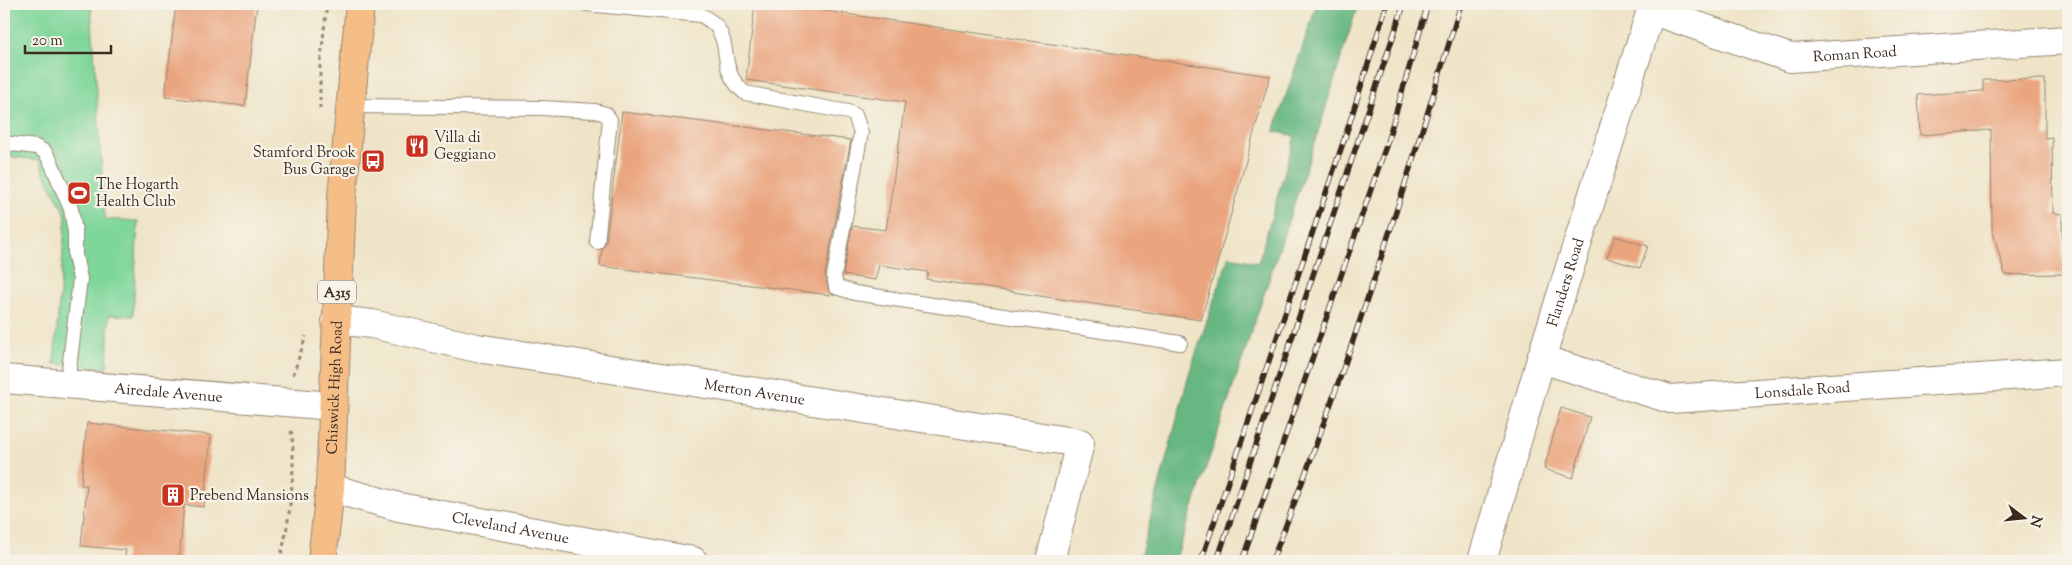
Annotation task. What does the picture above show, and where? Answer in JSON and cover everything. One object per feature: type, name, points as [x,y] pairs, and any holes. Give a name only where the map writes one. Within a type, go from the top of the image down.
[{"type":"main road","name":"Chiswick High Road","points":[[322,561],[330,488],[342,197],[360,4]]},
{"type":"street","name":"Roman Road","points":[[1652,7],[1790,58],[2068,40]]},
{"type":"street","name":"Flanders Road","points":[[1482,561],[1541,359],[1652,7]]},
{"type":"street","name":"Merton Avenue","points":[[336,320],[372,324],[477,348],[1080,443],[1053,549]]},
{"type":"street","name":"Lonsdale Road","points":[[1541,359],[1670,398],[2068,372]]},
{"type":"street","name":"Airedale Avenue","points":[[4,379],[333,406]]},
{"type":"street","name":"Cleveland Avenue","points":[[330,488],[399,507],[693,561]]},
{"type":"lane","points":[[586,4],[701,15],[716,26],[723,41],[728,70],[734,84],[745,93],[848,112],[855,115],[860,133],[834,276],[836,287],[855,293],[1180,343]]},
{"type":"lane","points":[[351,106],[542,108],[606,114],[610,120],[597,242]]},
{"type":"lane","points":[[4,143],[36,147],[45,152],[71,209],[76,232],[75,254],[80,280],[67,385]]},
{"type":"path","points":[[320,111],[320,67],[327,4]]},
{"type":"path","name":"Chiswick High Road","points":[[279,561],[285,538],[294,446],[288,417],[290,386],[307,335]]},
{"type":"green space","name":"The Hogarth Health Club","points":[[4,4],[91,4],[105,219],[138,221],[133,316],[109,315],[107,368],[54,364],[66,215],[43,171],[40,160],[4,156]]},
{"type":"green space","points":[[1317,4],[1358,4],[1320,126],[1175,561],[1139,561],[1189,374],[1229,256],[1258,263],[1295,136],[1274,131]]},
{"type":"building","points":[[176,4],[257,4],[245,106],[165,97]]},
{"type":"building","points":[[755,4],[778,4],[1270,76],[1201,320],[926,279],[928,272],[879,265],[875,280],[843,275],[852,226],[886,230],[905,102],[746,80]]},
{"type":"building","points":[[2045,79],[2045,138],[2052,137],[2053,213],[2062,214],[2063,274],[2005,275],[1992,229],[1991,130],[1920,135],[1918,95],[1983,91],[1983,80]]},
{"type":"building","points":[[622,112],[851,140],[825,274],[830,295],[600,266],[602,249],[606,243]]},
{"type":"building","points":[[1615,236],[1648,246],[1640,268],[1607,258]]},
{"type":"building","points":[[1561,408],[1590,417],[1573,478],[1544,469]]},
{"type":"building","name":"Prebend Mansions","points":[[87,423],[211,435],[204,507],[184,505],[179,561],[124,561],[126,550],[81,546],[87,485],[81,485]]},
{"type":"railway","points":[[1201,561],[1346,134],[1387,4]]},
{"type":"railway","points":[[1217,561],[1404,4]]},
{"type":"railway","points":[[1242,561],[1386,146],[1428,4]]},
{"type":"railway","points":[[1272,561],[1324,423],[1372,284],[1418,145],[1461,4]]},
{"type":"place","name":"Villa di Geggiano","points":[[417,146]]},
{"type":"place","name":"Stamford Brook Bus Garage","points":[[373,161]]},
{"type":"place","name":"The Hogarth Health Club","points":[[79,193]]},
{"type":"place","name":"Prebend Mansions","points":[[173,495]]}]
